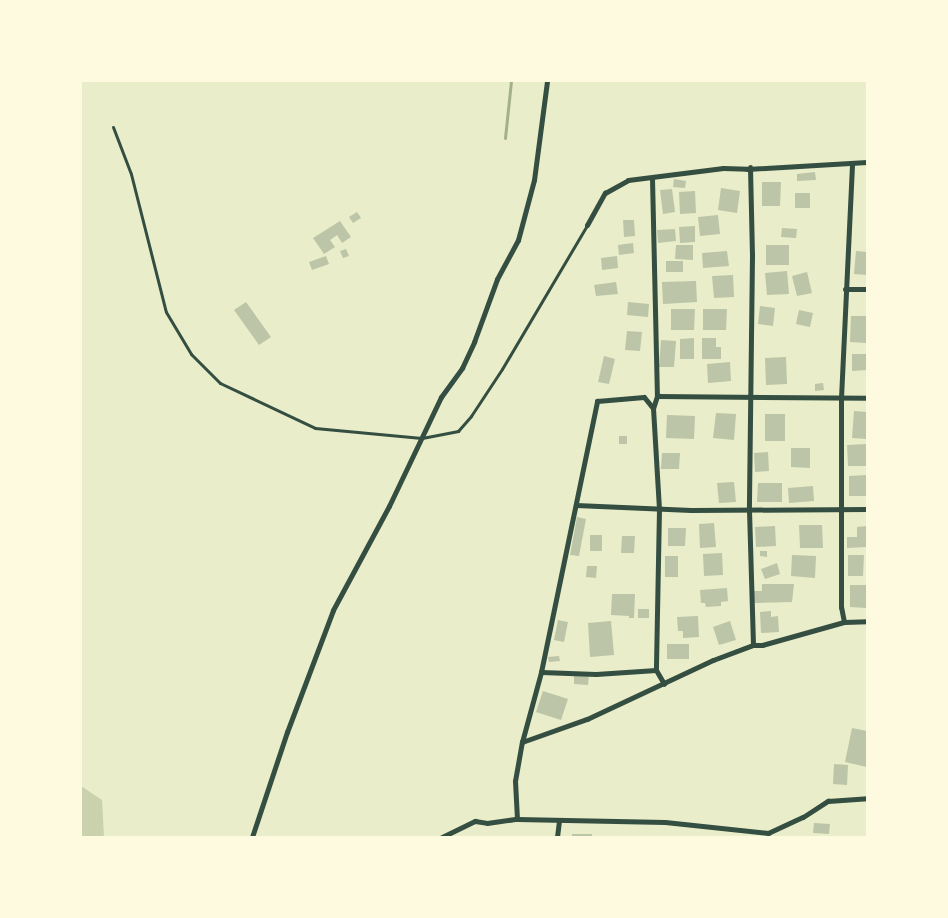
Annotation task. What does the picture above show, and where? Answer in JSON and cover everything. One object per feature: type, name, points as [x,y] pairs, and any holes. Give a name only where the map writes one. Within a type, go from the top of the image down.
[{"type":"street","points":[[252,837],[287,732],[333,610],[422,438],[441,397],[466,359],[497,279],[518,240],[534,180],[548,81]]},
{"type":"street","points":[[587,225],[605,192],[628,180],[652,178],[662,174],[723,168],[747,169],[750,167],[867,162]]},
{"type":"street","points":[[844,622],[841,607],[841,398],[852,163]]},
{"type":"street","points":[[750,167],[752,255],[749,510],[753,645]]},
{"type":"street","points":[[652,178],[657,396],[653,408],[659,509],[656,670],[664,684]]},
{"type":"street","points":[[845,289],[867,289]]},
{"type":"street","points":[[657,396],[867,398]]},
{"type":"street","points":[[517,819],[515,781],[522,742],[541,672],[597,401],[644,397],[653,408]]},
{"type":"street","points":[[576,505],[659,509],[867,509]]},
{"type":"street","points":[[522,742],[587,719],[713,660],[753,645],[762,645],[844,622],[867,621]]},
{"type":"street","points":[[541,672],[596,674],[656,670]]},
{"type":"street","points":[[442,837],[475,821],[487,823],[517,819],[665,822],[768,832],[803,818],[828,801],[867,798]]},
{"type":"street","points":[[558,837],[559,820]]},
{"type":"lane","points":[[113,127],[131,174],[166,312],[191,354],[220,383],[315,428],[422,438],[458,430],[471,416],[502,368],[587,225]]},
{"type":"green space","points":[[81,786],[102,800],[104,837],[81,837]]},
{"type":"building","points":[[815,172],[816,180],[797,181],[797,174]]},
{"type":"building","points":[[674,179],[686,181],[685,188],[673,187]]},
{"type":"building","points":[[762,182],[781,182],[780,206],[762,206]]},
{"type":"building","points":[[721,188],[740,191],[737,213],[718,210]]},
{"type":"building","points":[[672,189],[675,212],[663,214],[660,190]]},
{"type":"building","points":[[695,191],[696,213],[680,214],[679,192]]},
{"type":"building","points":[[795,193],[810,193],[810,208],[795,208]]},
{"type":"building","points":[[357,212],[361,218],[353,223],[349,217]]},
{"type":"building","points":[[718,215],[720,234],[700,236],[698,217]]},
{"type":"building","points":[[623,220],[634,220],[635,236],[624,237]]},
{"type":"building","points":[[340,221],[351,237],[342,243],[337,235],[330,240],[335,247],[324,254],[313,238]]},
{"type":"building","points":[[695,226],[695,242],[680,243],[679,227]]},
{"type":"building","points":[[782,228],[797,229],[796,238],[781,237]]},
{"type":"building","points":[[675,229],[676,241],[658,243],[657,230]]},
{"type":"building","points":[[633,243],[634,253],[619,255],[618,245]]},
{"type":"building","points":[[676,245],[693,245],[693,260],[675,259]]},
{"type":"building","points":[[766,245],[789,245],[789,265],[766,265]]},
{"type":"building","points":[[346,249],[349,256],[343,258],[340,251]]},
{"type":"building","points":[[727,251],[729,266],[703,268],[702,253]]},
{"type":"building","points":[[856,251],[867,252],[867,275],[854,274]]},
{"type":"building","points":[[326,256],[329,264],[312,270],[309,262]]},
{"type":"building","points":[[617,256],[618,268],[602,270],[601,258]]},
{"type":"building","points":[[666,261],[683,261],[683,272],[666,272]]},
{"type":"building","points":[[787,271],[789,294],[767,295],[765,273]]},
{"type":"building","points":[[807,272],[812,293],[797,296],[792,276]]},
{"type":"building","points":[[733,275],[734,297],[714,298],[712,276]]},
{"type":"building","points":[[696,281],[697,302],[663,304],[662,282]]},
{"type":"building","points":[[616,282],[618,294],[596,296],[594,285]]},
{"type":"building","points":[[246,302],[271,337],[259,345],[234,310]]},
{"type":"building","points":[[628,302],[649,304],[648,317],[627,315]]},
{"type":"building","points":[[760,306],[775,308],[773,326],[758,324]]},
{"type":"building","points":[[671,309],[695,309],[694,330],[671,330]]},
{"type":"building","points":[[703,309],[727,309],[726,330],[703,330]]},
{"type":"building","points":[[799,310],[813,313],[810,327],[796,324]]},
{"type":"building","points":[[851,316],[867,316],[867,343],[850,342]]},
{"type":"building","points":[[627,331],[642,332],[640,351],[625,350]]},
{"type":"building","points":[[694,338],[694,359],[680,359],[680,339]]},
{"type":"building","points":[[702,338],[716,338],[716,347],[721,347],[721,359],[702,359]]},
{"type":"building","points":[[661,340],[676,341],[674,367],[659,367]]},
{"type":"building","points":[[852,354],[867,354],[867,370],[852,371]]},
{"type":"building","points":[[604,356],[615,359],[609,384],[598,382]]},
{"type":"building","points":[[786,357],[787,384],[766,385],[765,358]]},
{"type":"building","points":[[730,362],[731,381],[708,383],[707,364]]},
{"type":"building","points":[[823,383],[824,390],[815,391],[815,384]]},
{"type":"building","points":[[854,411],[867,412],[867,439],[852,438]]},
{"type":"building","points":[[716,413],[736,414],[734,440],[713,438]]},
{"type":"building","points":[[765,414],[785,414],[785,441],[765,441]]},
{"type":"building","points":[[667,415],[695,416],[694,439],[666,438]]},
{"type":"building","points":[[619,436],[627,436],[627,444],[619,444]]},
{"type":"building","points":[[867,444],[867,466],[848,466],[847,445]]},
{"type":"building","points":[[791,448],[810,448],[810,468],[791,467]]},
{"type":"building","points":[[768,452],[769,471],[755,472],[754,453]]},
{"type":"building","points":[[662,453],[680,453],[679,469],[661,469]]},
{"type":"building","points":[[867,475],[867,496],[849,496],[849,476]]},
{"type":"building","points":[[734,482],[736,502],[719,503],[717,483]]},
{"type":"building","points":[[758,483],[782,483],[782,502],[757,502]]},
{"type":"building","points":[[813,486],[814,501],[789,503],[788,488]]},
{"type":"building","points":[[577,517],[586,519],[579,556],[570,555]]},
{"type":"building","points":[[714,523],[716,547],[700,548],[699,524]]},
{"type":"building","points":[[799,525],[822,525],[823,548],[800,548]]},
{"type":"building","points":[[775,526],[776,546],[756,547],[755,527]]},
{"type":"building","points":[[867,526],[867,547],[847,548],[847,537],[857,537],[857,527]]},
{"type":"building","points":[[668,528],[686,528],[685,546],[668,546]]},
{"type":"building","points":[[590,535],[602,535],[602,551],[590,551]]},
{"type":"building","points":[[622,536],[635,536],[634,553],[621,553]]},
{"type":"building","points":[[760,551],[767,551],[767,557],[760,556]]},
{"type":"building","points":[[722,553],[723,575],[704,576],[703,554]]},
{"type":"building","points":[[792,555],[816,556],[815,578],[791,576]]},
{"type":"building","points":[[848,555],[864,555],[863,576],[848,576]]},
{"type":"building","points":[[665,556],[678,556],[678,577],[665,577]]},
{"type":"building","points":[[777,563],[780,574],[765,579],[761,569]]},
{"type":"building","points":[[587,566],[597,566],[596,578],[586,577]]},
{"type":"building","points":[[762,584],[794,584],[792,602],[754,603],[754,591],[762,591]]},
{"type":"building","points":[[850,585],[867,585],[867,608],[850,607]]},
{"type":"building","points":[[727,588],[728,601],[721,602],[721,606],[706,607],[705,603],[701,603],[700,590]]},
{"type":"building","points":[[612,594],[635,594],[634,618],[611,615]]},
{"type":"building","points":[[638,609],[649,609],[649,618],[638,618]]},
{"type":"building","points":[[771,611],[771,617],[778,616],[779,632],[761,633],[760,612]]},
{"type":"building","points":[[698,616],[699,637],[683,638],[683,631],[678,631],[677,617]]},
{"type":"building","points":[[558,620],[568,622],[564,642],[554,640]]},
{"type":"building","points":[[611,621],[614,655],[590,657],[588,623]]},
{"type":"building","points":[[730,621],[736,640],[719,645],[713,627]]},
{"type":"building","points":[[667,644],[689,644],[689,659],[667,659]]},
{"type":"building","points":[[559,656],[560,661],[549,662],[548,657]]},
{"type":"building","points":[[574,675],[589,675],[588,685],[574,684]]},
{"type":"building","points":[[543,691],[568,699],[561,720],[536,712]]},
{"type":"building","points":[[852,728],[867,731],[867,767],[845,762]]},
{"type":"building","points":[[834,764],[848,765],[847,785],[833,784]]},
{"type":"building","points":[[814,823],[830,824],[829,834],[813,833]]},
{"type":"building","points":[[572,834],[592,834],[592,837],[572,837]]},
{"type":"waterway","points":[[505,138],[511,81]]}]
